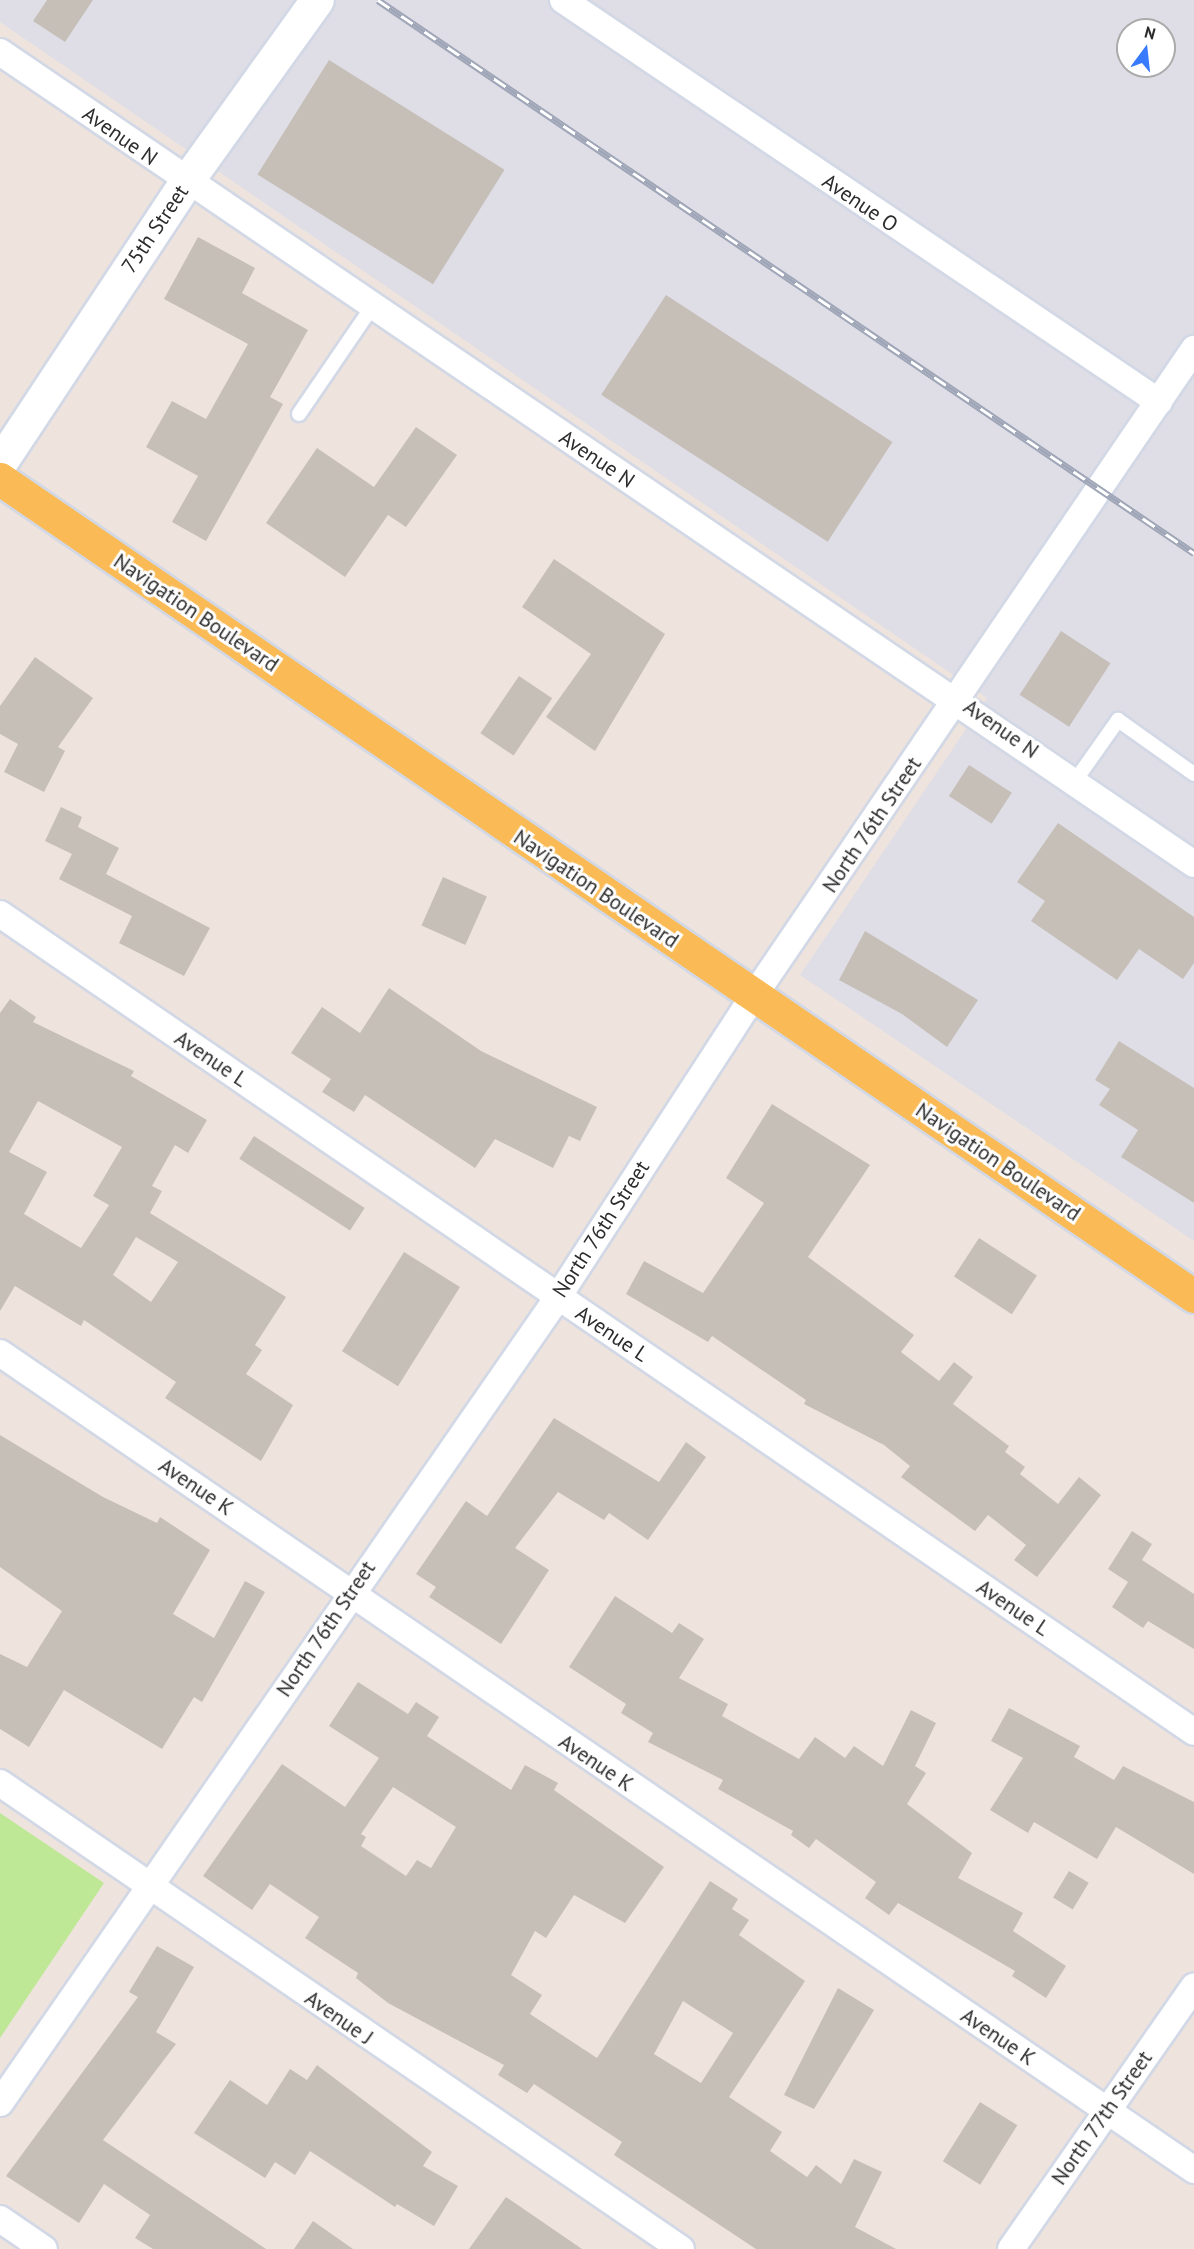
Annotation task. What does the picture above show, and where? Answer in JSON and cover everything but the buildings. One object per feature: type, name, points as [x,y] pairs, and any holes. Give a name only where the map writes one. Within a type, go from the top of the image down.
[{"type":"main road","name":"Navigation Boulevard","points":[[0,479],[1194,1296]]},
{"type":"street","name":"75th Street","points":[[0,463],[186,182],[317,0]]},
{"type":"street","name":"Avenue O","points":[[563,0],[1159,402]]},
{"type":"street","name":"Avenue N","points":[[0,52],[186,182],[958,699],[1194,864]]},
{"type":"street","name":"North 76th Street","points":[[0,2103],[350,1593],[558,1297],[753,996],[958,699],[1194,349]]},
{"type":"street","name":"Avenue L","points":[[0,914],[1194,1732]]},
{"type":"street","name":"Avenue K","points":[[0,1353],[1194,2170]]},
{"type":"street","name":"Avenue J","points":[[0,1783],[681,2249]]},
{"type":"street","name":"North 77th Street","points":[[1011,2249],[1194,1987]]},
{"type":"street","points":[[0,2219],[44,2249]]},
{"type":"lane","points":[[299,414],[372,307]]},
{"type":"lane","points":[[1075,781],[1118,720],[1194,774]]},
{"type":"shaded area","points":[[0,0],[1194,0],[1194,1241],[800,975],[987,698],[0,22]]},
{"type":"green space","points":[[0,1813],[104,1883],[0,2038]]},
{"type":"railway","points":[[378,0],[1194,553]]}]
